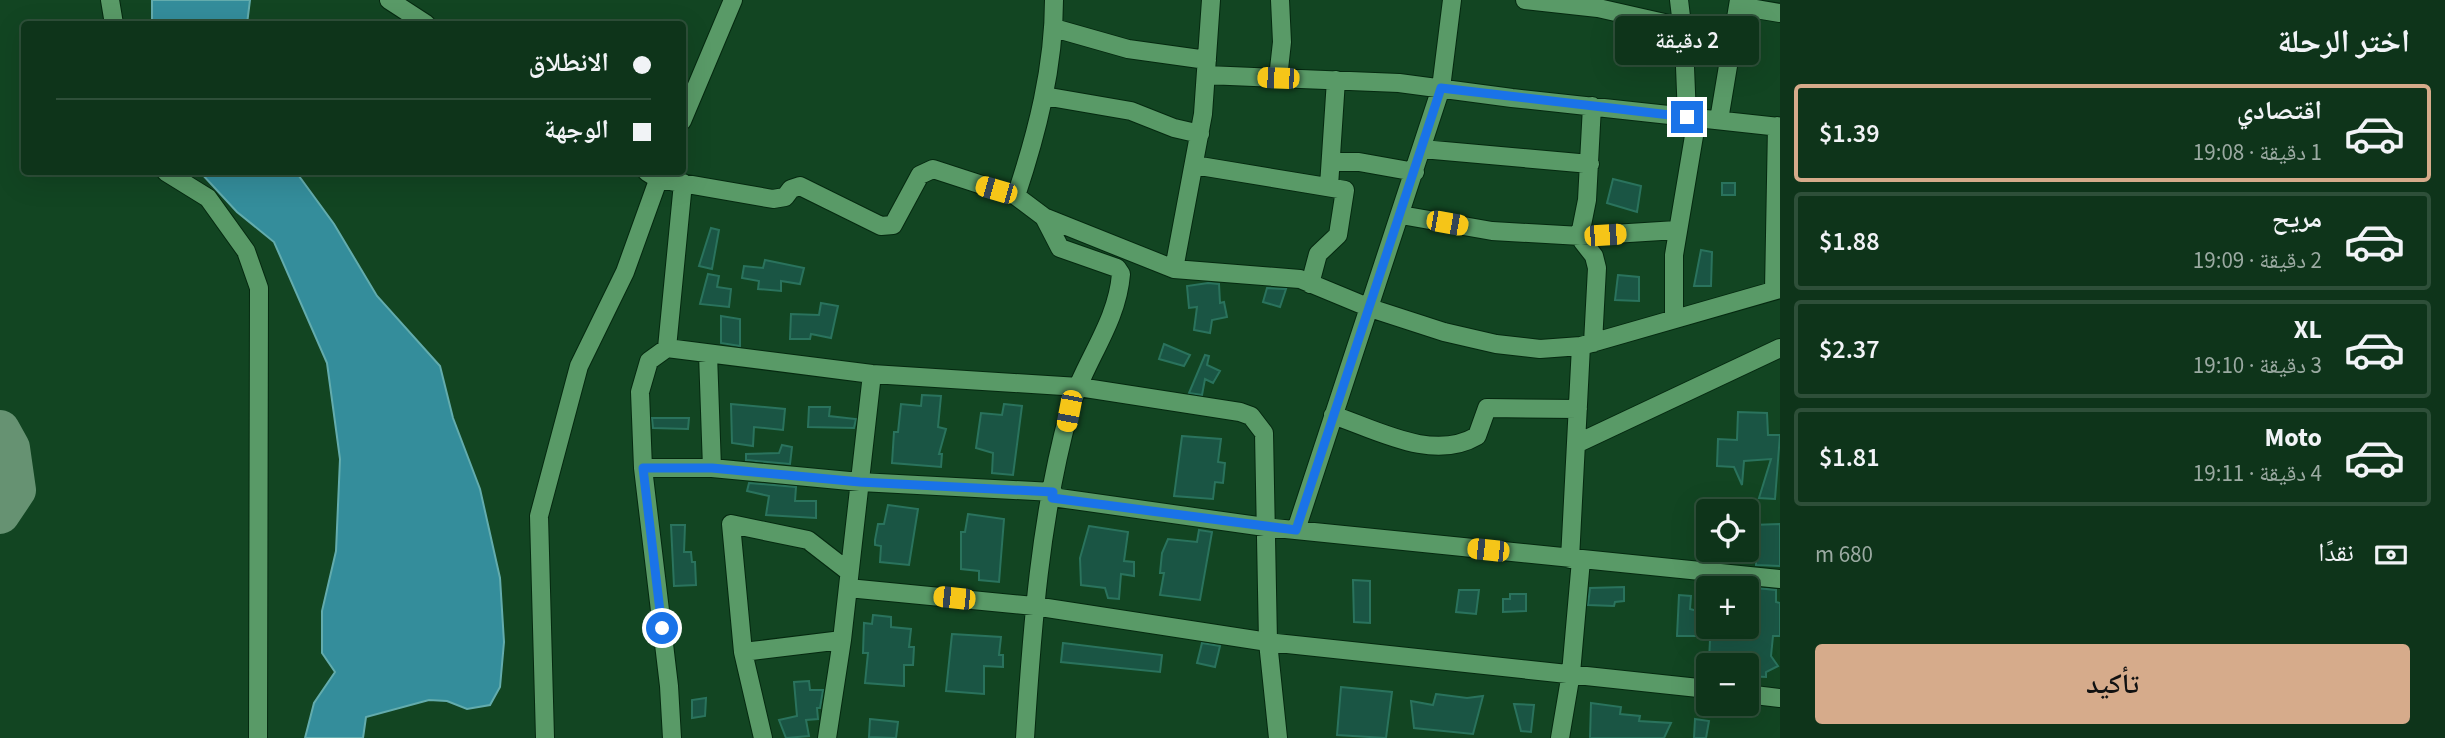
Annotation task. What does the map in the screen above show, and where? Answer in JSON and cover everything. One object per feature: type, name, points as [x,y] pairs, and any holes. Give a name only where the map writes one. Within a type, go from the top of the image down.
[{"type":"street","points":[[110,0],[114,21]]},
{"type":"street","points":[[389,0],[421,21]]},
{"type":"street","points":[[686,112],[733,0]]},
{"type":"street","points":[[1016,196],[1044,96],[1054,28],[1054,0]]},
{"type":"street","points":[[1174,269],[1200,134],[1211,0]]},
{"type":"street","points":[[1278,78],[1282,42],[1280,0]]},
{"type":"street","points":[[1296,530],[1441,88],[1452,0]]},
{"type":"street","points":[[1525,0],[1598,8],[1682,27]]},
{"type":"street","points":[[1674,318],[1677,230],[1692,117],[1679,0]]},
{"type":"street","points":[[1720,120],[1738,3],[1780,13]]},
{"type":"street","points":[[659,175],[683,183],[779,199],[785,197],[791,189],[800,186],[881,226],[889,227],[893,225],[920,175],[933,169],[1016,196],[1044,217],[1174,269],[1284,276],[1444,332],[1496,344],[1540,349],[1587,344],[1777,290],[1778,126],[1441,88],[1278,78],[1206,68],[1054,28]]},
{"type":"street","points":[[1329,186],[1336,80]]},
{"type":"street","points":[[1044,96],[1131,111],[1174,128],[1200,134]]},
{"type":"street","points":[[1560,738],[1570,673],[1576,559],[1578,409],[1597,268],[1594,256],[1581,236],[1590,164],[1592,106]]},
{"type":"street","points":[[1422,149],[1590,164]]},
{"type":"street","points":[[1331,162],[1359,162],[1415,172]]},
{"type":"street","points":[[1194,166],[1345,190],[1340,228],[1334,240],[1318,254],[1310,284]]},
{"type":"street","points":[[171,175],[208,198],[246,251],[258,288],[258,738]]},
{"type":"street","points":[[545,738],[539,516],[579,366],[625,272],[656,175]]},
{"type":"street","points":[[667,348],[683,183]]},
{"type":"street","points":[[1401,215],[1492,231],[1581,236],[1677,230]]},
{"type":"street","points":[[1025,738],[1034,606],[1069,411],[1108,327],[1121,274],[1117,268],[1060,248],[1044,217]]},
{"type":"street","points":[[672,738],[669,686],[643,468],[640,392],[649,361],[667,348],[872,374],[1079,387],[1240,412],[1251,416],[1264,433],[1268,642],[1278,738]]},
{"type":"street","points":[[1576,444],[1780,348]]},
{"type":"street","points":[[708,354],[712,468]]},
{"type":"street","points":[[827,738],[842,640],[872,374]]},
{"type":"street","points":[[1333,415],[1419,444],[1455,447],[1477,436],[1487,408],[1578,409]]},
{"type":"street","points":[[643,468],[712,468],[860,482],[1052,495],[1265,527],[1780,579]]},
{"type":"street","points":[[763,738],[743,652],[731,524],[808,540],[848,579],[1268,642],[1696,688]]},
{"type":"street","points":[[743,652],[842,640]]},
{"type":"street","points":[[1759,696],[1780,698]]},
{"type":"water","points":[[152,0],[250,0],[247,21],[152,21]]},
{"type":"water","points":[[203,175],[298,175],[334,224],[377,296],[440,366],[453,418],[480,489],[500,578],[504,642],[500,687],[490,705],[467,709],[447,701],[429,700],[366,717],[363,738],[305,738],[314,703],[335,672],[322,653],[322,611],[336,551],[340,459],[327,363],[274,242],[237,212]]},
{"type":"building","points":[[1613,179],[1641,186],[1637,212],[1607,203]]},
{"type":"building","points":[[1722,183],[1735,183],[1735,195],[1722,195]]},
{"type":"building","points":[[711,228],[719,230],[712,269],[699,266]]},
{"type":"building","points":[[1701,250],[1712,252],[1711,286],[1694,286]]},
{"type":"building","points":[[765,260],[804,268],[800,284],[781,281],[781,291],[758,289],[759,281],[742,278],[744,266],[763,268]]},
{"type":"building","points":[[708,274],[719,276],[717,287],[731,289],[729,307],[700,304]]},
{"type":"building","points":[[1618,275],[1639,277],[1639,301],[1615,300]]},
{"type":"building","points":[[1219,284],[1220,303],[1224,302],[1227,317],[1212,320],[1210,333],[1194,330],[1197,307],[1189,308],[1187,286]]},
{"type":"building","points":[[1267,288],[1286,289],[1280,307],[1263,302]]},
{"type":"building","points":[[821,303],[838,306],[831,338],[811,334],[810,339],[790,339],[791,314],[819,315]]},
{"type":"building","points":[[721,316],[740,319],[740,346],[721,343]]},
{"type":"building","points":[[1164,344],[1190,355],[1184,366],[1159,359]]},
{"type":"building","points":[[1205,355],[1209,356],[1207,365],[1220,371],[1213,383],[1205,379],[1202,395],[1189,393]]},
{"type":"building","points":[[922,395],[941,396],[938,427],[946,429],[939,454],[942,454],[941,467],[892,463],[894,432],[898,432],[901,404],[921,406]]},
{"type":"building","points":[[731,404],[785,409],[783,430],[754,427],[753,446],[732,443]]},
{"type":"building","points":[[1004,404],[1022,406],[1013,475],[992,473],[993,453],[976,448],[981,413],[1002,415]]},
{"type":"building","points":[[809,407],[830,407],[829,416],[856,419],[854,428],[808,427]]},
{"type":"building","points":[[1738,412],[1767,413],[1768,435],[1780,435],[1775,499],[1759,498],[1771,459],[1744,461],[1742,485],[1734,467],[1717,466],[1718,439],[1737,440]]},
{"type":"building","points":[[652,418],[689,418],[688,429],[653,428]]},
{"type":"building","points":[[1182,436],[1221,439],[1218,462],[1225,463],[1223,483],[1215,482],[1213,499],[1174,496]]},
{"type":"building","points":[[782,445],[792,447],[790,464],[746,460],[746,454],[779,453]]},
{"type":"building","points":[[749,483],[796,487],[795,501],[816,501],[816,518],[766,515],[769,496],[747,491]]},
{"type":"building","points":[[888,505],[918,509],[909,565],[880,562],[881,546],[875,545],[875,540],[878,524],[884,524]]},
{"type":"building","points":[[968,514],[1004,519],[999,582],[979,580],[979,571],[961,569],[961,532],[965,532]]},
{"type":"building","points":[[1780,524],[1780,566],[1756,565],[1756,562],[1759,562],[1759,525]]},
{"type":"building","points":[[671,525],[685,525],[684,552],[691,552],[692,562],[695,562],[696,585],[674,586]]},
{"type":"building","points":[[1089,526],[1128,532],[1124,561],[1134,562],[1134,576],[1121,574],[1119,599],[1108,598],[1105,588],[1081,585],[1080,558]]},
{"type":"building","points":[[1199,530],[1212,532],[1200,600],[1160,595],[1164,573],[1160,573],[1162,553],[1168,539],[1197,542]]},
{"type":"building","points":[[1353,580],[1370,581],[1370,623],[1354,622]]},
{"type":"building","points":[[1624,587],[1624,601],[1615,602],[1614,606],[1588,605],[1590,588]]},
{"type":"building","points":[[1759,588],[1776,590],[1776,602],[1780,603],[1780,636],[1773,636],[1771,656],[1778,666],[1766,672],[1766,677],[1759,677],[1759,653],[1709,653],[1710,640],[1700,639],[1759,639]]},
{"type":"building","points":[[1459,590],[1479,590],[1476,614],[1456,612]]},
{"type":"building","points":[[1510,594],[1526,594],[1526,611],[1503,612],[1503,599],[1510,599]]},
{"type":"building","points":[[1679,595],[1691,596],[1690,609],[1696,611],[1696,636],[1677,636]]},
{"type":"building","points":[[873,615],[891,617],[891,627],[911,629],[909,647],[914,647],[913,665],[904,665],[904,686],[865,683],[868,653],[863,653],[864,623],[872,624]]},
{"type":"building","points":[[952,634],[1001,637],[999,655],[1003,655],[1003,667],[984,666],[984,694],[946,691]]},
{"type":"building","points":[[1063,643],[1162,655],[1160,672],[1061,662]]},
{"type":"building","points":[[1202,643],[1220,646],[1215,667],[1197,663]]},
{"type":"building","points":[[809,681],[810,690],[823,690],[820,708],[817,708],[818,719],[806,720],[809,736],[786,738],[779,720],[797,716],[794,682]]},
{"type":"building","points":[[1341,687],[1392,692],[1386,738],[1337,735]]},
{"type":"building","points":[[1436,694],[1467,698],[1483,696],[1473,734],[1414,728],[1411,701],[1433,705]]},
{"type":"building","points":[[706,698],[705,716],[692,718],[692,700]]},
{"type":"building","points":[[1591,703],[1621,707],[1620,714],[1640,716],[1639,721],[1671,723],[1664,738],[1590,738]]},
{"type":"building","points":[[1514,704],[1534,705],[1531,732],[1521,731]]},
{"type":"building","points":[[870,719],[898,722],[896,738],[869,737]]},
{"type":"building","points":[[1695,719],[1709,721],[1706,738],[1694,738]]},
{"type":"taxiway","points":[[0,430],[10,448],[16,490],[0,514]]},
{"type":"route","points":[[662,628],[643,468],[712,468],[860,482],[1053,492],[1052,498],[1296,530],[1441,88],[1687,117]]}]
